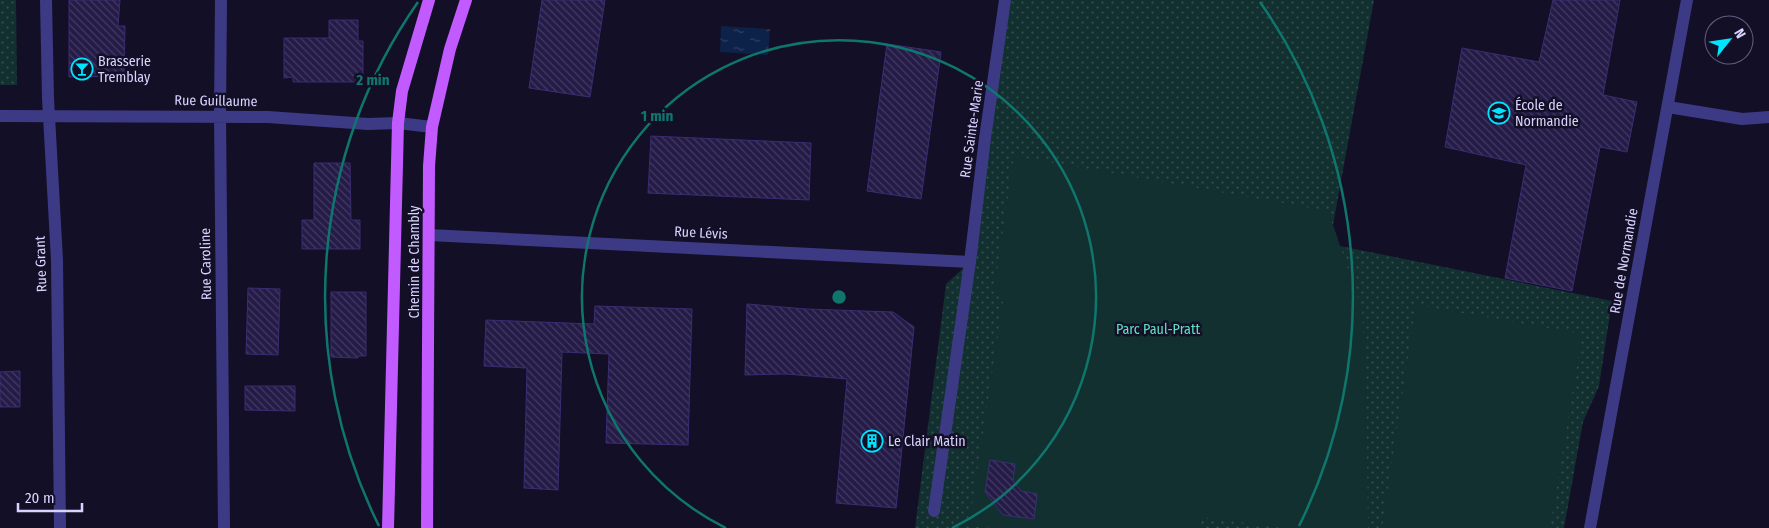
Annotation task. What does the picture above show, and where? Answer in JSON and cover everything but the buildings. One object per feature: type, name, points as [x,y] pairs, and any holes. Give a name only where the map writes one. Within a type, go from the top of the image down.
[{"type":"main road","name":"Chemin de Chambly","points":[[388,528],[398,123],[402,91],[429,0]]},
{"type":"main road","name":"Chemin de Chambly","points":[[427,528],[429,166],[432,127],[450,49],[466,0]]},
{"type":"street","name":"Rue Grant","points":[[46,0],[49,116],[57,260],[60,528]]},
{"type":"street","name":"Rue Caroline","points":[[221,0],[220,116],[224,528]]},
{"type":"street","name":"Rue Sainte-Marie","points":[[934,512],[1005,0]]},
{"type":"street","name":"Rue de Normandie","points":[[1590,528],[1687,0]]},
{"type":"street","points":[[1668,107],[1742,119],[1769,117]]},
{"type":"street","name":"Rue Guillaume","points":[[0,116],[268,116],[368,124],[398,123],[432,127]]},
{"type":"street","name":"Rue Lévis","points":[[429,235],[970,262]]},
{"type":"green space","points":[[0,0],[16,0],[17,85],[0,85]]},
{"type":"green space","name":"Parc Paul-Pratt","points":[[1005,0],[1374,0],[1333,225],[1340,246],[1612,301],[1599,386],[1583,422],[1564,528],[915,528],[946,284],[970,262]]},
{"type":"green space","points":[[1014,156],[1328,211],[1362,310],[1366,390],[1368,528],[1283,528],[1201,517],[1199,528],[991,528],[969,526],[1004,295],[994,293]]},
{"type":"green space","points":[[1416,305],[1582,334],[1550,528],[1382,528]]},
{"type":"water","points":[[721,26],[770,29],[768,55],[720,52]]},
{"type":"place","name":"Brasserie Tremblay","points":[[82,69]]},
{"type":"place","name":"École de Normandie","points":[[1499,113]]},
{"type":"place","name":"Le Clair Matin","points":[[872,441]]}]
